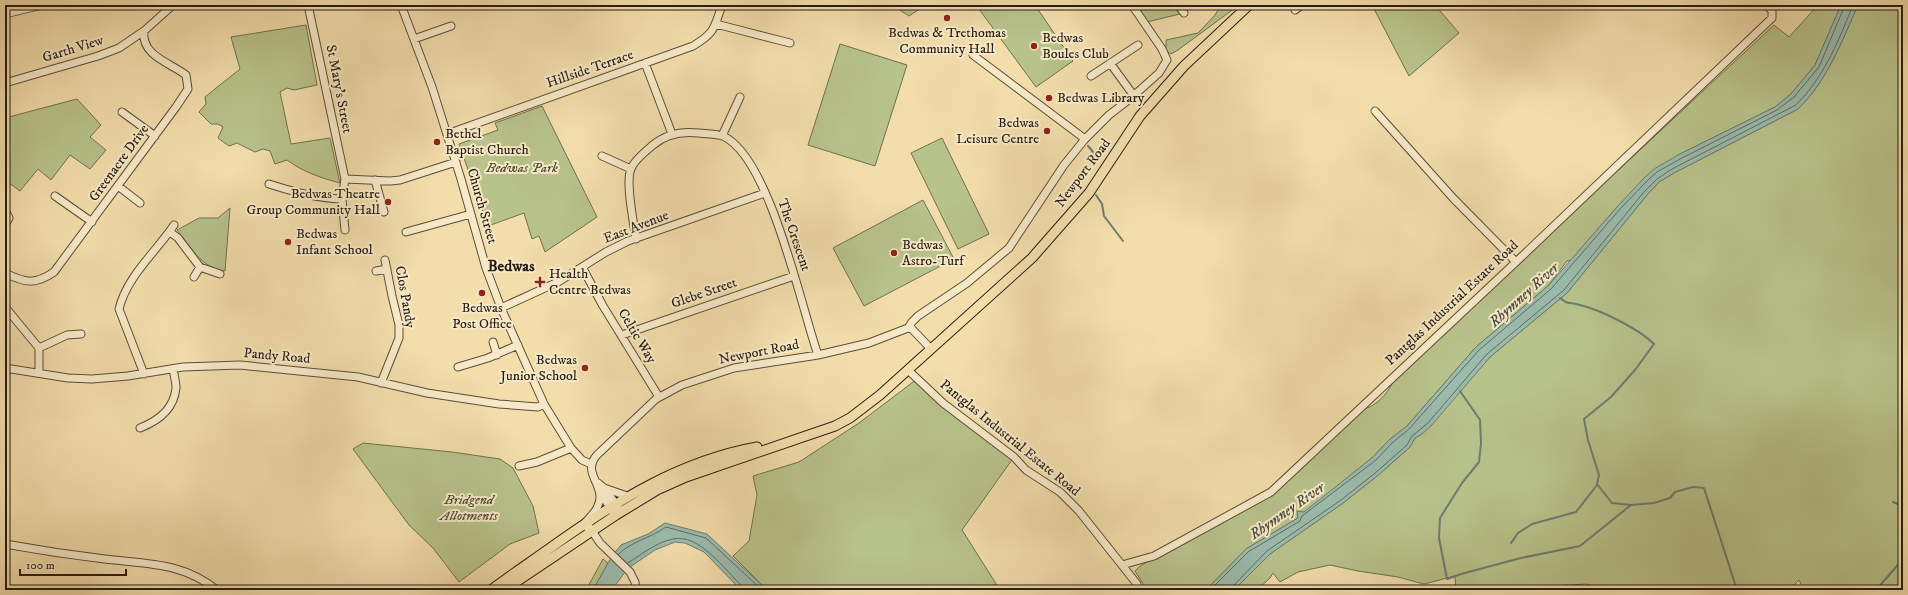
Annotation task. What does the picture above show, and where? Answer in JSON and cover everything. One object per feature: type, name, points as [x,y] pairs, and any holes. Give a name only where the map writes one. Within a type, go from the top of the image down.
[{"type":"main road","name":"Newport Road","points":[[491,590],[583,525],[670,484],[786,442],[826,430],[843,422],[880,395],[1032,258],[1089,193],[1140,116],[1184,66],[1249,5]]},
{"type":"main road","name":"Newport Road","points":[[504,590],[593,532],[627,496],[656,481],[702,461],[739,451],[786,442]]},
{"type":"street","points":[[5,14],[42,5]]},
{"type":"street","name":"Garth View","points":[[5,83],[98,56],[119,48],[144,31],[173,5]]},
{"type":"street","name":"St Mary's Street","points":[[308,5],[345,179],[342,199],[345,230]]},
{"type":"street","name":"Church Street","points":[[401,5],[447,134],[486,268],[501,308],[544,404],[571,448],[582,460],[591,464]]},
{"type":"street","name":"Hillside Terrace","points":[[447,134],[694,46],[708,38],[716,24],[722,5]]},
{"type":"street","name":"Newport Road","points":[[591,464],[597,455],[659,397],[682,385],[734,368],[818,355],[877,341],[908,328],[918,316],[967,283],[1008,248],[1064,165],[1085,139],[1109,115],[1134,96],[1164,67],[1167,60],[1162,49],[1132,5]]},
{"type":"street","points":[[1178,5],[1184,13]]},
{"type":"street","points":[[1295,10],[1302,5]]},
{"type":"street","name":"Pantglas Industrial Estate Road","points":[[1122,566],[1154,556],[1271,492],[1516,262],[1772,18],[1772,10],[1768,5]]},
{"type":"street","points":[[716,24],[790,43]]},
{"type":"street","points":[[414,39],[451,26]]},
{"type":"street","name":"Greenacre Drive","points":[[5,273],[20,280],[36,282],[46,278],[54,272],[63,262],[155,136],[188,88],[188,78],[180,70],[166,63],[150,51],[143,39],[144,31]]},
{"type":"street","points":[[1091,76],[1138,44]]},
{"type":"street","points":[[973,55],[1085,139]]},
{"type":"street","points":[[645,63],[672,134]]},
{"type":"street","points":[[1110,63],[1134,96]]},
{"type":"street","points":[[636,239],[630,184],[630,170],[643,154],[659,140],[672,134],[694,133],[722,136],[740,97]]},
{"type":"street","points":[[1375,111],[1453,198],[1516,262]]},
{"type":"street","points":[[122,112],[155,136]]},
{"type":"street","name":"The Crescent","points":[[722,136],[742,152],[765,193],[784,240],[818,355]]},
{"type":"street","points":[[602,156],[630,170]]},
{"type":"street","points":[[345,179],[400,180],[456,162]]},
{"type":"street","points":[[375,180],[384,212]]},
{"type":"street","points":[[269,184],[302,195],[323,199],[342,199]]},
{"type":"street","points":[[118,186],[140,203]]},
{"type":"street","name":"East Avenue","points":[[501,308],[541,290],[606,252],[636,239],[765,193]]},
{"type":"street","points":[[55,196],[92,222]]},
{"type":"street","points":[[5,210],[9,218],[5,225]]},
{"type":"street","points":[[406,232],[471,214]]},
{"type":"street","points":[[144,374],[119,309],[121,299],[128,286],[172,228],[200,267],[220,274]]},
{"type":"street","name":"Clos Pandy","points":[[381,382],[398,338],[400,325],[392,296],[385,260]]},
{"type":"street","points":[[194,277],[200,267]]},
{"type":"street","name":"Celtic Way","points":[[582,267],[659,397]]},
{"type":"street","points":[[376,271],[387,269]]},
{"type":"street","name":"Glebe Street","points":[[622,335],[794,276]]},
{"type":"street","points":[[5,307],[39,348],[39,373]]},
{"type":"street","points":[[908,328],[912,330],[931,349]]},
{"type":"street","points":[[39,348],[67,335],[81,334]]},
{"type":"street","points":[[492,342],[497,355]]},
{"type":"street","points":[[458,367],[497,355],[518,346]]},
{"type":"street","name":"Pandy Road","points":[[5,368],[68,378],[92,379],[144,374],[200,366],[240,365],[265,369],[333,373],[358,377],[427,393],[499,404],[538,407],[544,404]]},
{"type":"street","points":[[140,428],[158,419],[170,407],[176,388],[174,369]]},
{"type":"street","name":"Pantglas Industrial Estate Road","points":[[908,370],[939,400],[1014,457],[1026,470],[1060,492],[1079,511],[1137,584]]},
{"type":"street","points":[[519,466],[538,462],[571,448]]},
{"type":"street","points":[[591,464],[591,472],[616,509]]},
{"type":"street","points":[[602,490],[627,496]]},
{"type":"street","points":[[602,490],[597,508],[583,525],[588,526],[612,556],[633,577],[636,590]]},
{"type":"street","points":[[5,544],[96,558],[172,567],[199,577],[217,590]]},
{"type":"green space","points":[[892,5],[926,5],[909,16]]},
{"type":"green space","name":"Bedwas Boules Club","points":[[976,5],[1035,5],[1073,61],[1036,87]]},
{"type":"green space","points":[[1132,5],[1178,5],[1184,13],[1143,23]]},
{"type":"green space","points":[[1221,5],[1239,5],[1178,50],[1171,54],[1166,51],[1166,40],[1198,33],[1215,15]]},
{"type":"green space","points":[[1372,5],[1435,5],[1459,33],[1409,76]]},
{"type":"green space","points":[[1818,5],[1841,5],[1815,65],[1791,94],[1775,107],[1678,155],[1617,207],[1571,260],[1567,261],[1548,286],[1476,347],[1407,426],[1389,440],[1373,457],[1298,518],[1246,549],[1206,590],[1147,590],[1135,571],[1140,566],[1268,495],[1363,409],[1368,408],[1382,398],[1394,379],[1774,25],[1789,37]]},
{"type":"green space","points":[[1858,5],[1903,5],[1903,590],[1804,590],[1799,580],[1789,590],[1602,590],[1587,584],[1514,588],[1494,587],[1483,590],[1456,590],[1455,576],[1424,584],[1398,577],[1330,565],[1298,572],[1280,582],[1273,573],[1270,578],[1257,590],[1234,590],[1270,554],[1343,503],[1376,477],[1410,447],[1415,438],[1422,434],[1490,357],[1567,293],[1659,182],[1798,109],[1826,73]]},
{"type":"green space","points":[[306,25],[317,85],[294,90],[287,88],[280,92],[291,144],[330,138],[340,183],[312,174],[287,160],[275,164],[270,151],[263,149],[255,152],[237,143],[229,146],[218,138],[223,127],[218,124],[211,124],[199,112],[206,104],[205,97],[240,69],[231,37]]},
{"type":"green space","points":[[840,44],[907,65],[875,166],[808,145]]},
{"type":"green space","points":[[77,99],[101,125],[90,137],[106,150],[90,169],[70,155],[51,180],[38,169],[20,191],[5,180],[5,118]]},
{"type":"green space","name":"Bedwas Park","points":[[542,106],[597,217],[545,252],[539,236],[532,239],[524,213],[488,226],[459,144],[498,130],[495,123]]},
{"type":"green space","points":[[942,138],[989,234],[958,249],[911,153]]},
{"type":"green space","name":"Bedwas Astro-Turf","points":[[923,200],[954,259],[864,306],[833,248]]},
{"type":"green space","points":[[230,208],[225,271],[209,266],[197,256],[177,230],[199,218],[218,218]]},
{"type":"green space","points":[[917,379],[1014,457],[962,530],[1000,590],[767,590],[733,556],[749,541],[757,495],[753,476],[799,462],[859,423]]},
{"type":"green space","name":"Bridgend Allotments","points":[[363,443],[452,452],[500,459],[513,468],[533,506],[539,533],[510,544],[459,582],[433,548],[409,525],[353,449]]},
{"type":"green space","points":[[603,559],[608,563],[593,590],[586,590]]},
{"type":"water","points":[[1841,5],[1858,5],[1826,73],[1798,109],[1659,182],[1567,293],[1490,357],[1431,426],[1415,438],[1410,447],[1376,477],[1343,503],[1270,554],[1234,590],[1206,590],[1246,549],[1298,518],[1297,511],[1304,512],[1373,457],[1389,440],[1407,426],[1476,347],[1548,286],[1617,207],[1654,169],[1678,155],[1775,107],[1791,94],[1815,65]]},
{"type":"water","points":[[665,523],[707,534],[767,590],[741,590],[704,552],[685,543],[675,542],[655,550],[627,569],[612,590],[593,590],[612,556],[621,545],[648,534]]},
{"type":"waterway","points":[[1088,146],[1094,153],[1094,161]]},
{"type":"waterway","points":[[1096,195],[1102,204],[1104,216],[1123,241]]},
{"type":"waterway","points":[[1460,391],[1480,420],[1481,443],[1479,462],[1462,483],[1440,518],[1439,538],[1447,579],[1521,558],[1580,546],[1631,505],[1612,503],[1597,484],[1599,475],[1588,440],[1584,419],[1611,397],[1635,370],[1654,344],[1630,326],[1589,307],[1567,302],[1560,298]]},
{"type":"waterway","points":[[1511,543],[1518,533],[1532,524],[1576,512],[1597,485]]},
{"type":"waterway","points":[[1631,505],[1654,503],[1670,498],[1675,492],[1693,487],[1704,488],[1737,590]]},
{"type":"waterway","points":[[1893,502],[1903,506]]},
{"type":"waterway","points":[[1876,590],[1903,559]]},
{"type":"place","name":"Bedwas & Trethomas Community Hall","points":[[947,18]]},
{"type":"place","name":"Bedwas Boules Club","points":[[1034,46]]},
{"type":"place","name":"Bedwas Library","points":[[1049,98]]},
{"type":"place","name":"Bedwas Leisure Centre","points":[[1047,131]]},
{"type":"place","name":"Bethel Baptist Church","points":[[437,142]]},
{"type":"place","name":"Bedwas Theatre Group Community Hall","points":[[388,202]]},
{"type":"place","name":"Bedwas Infant School","points":[[288,242]]},
{"type":"place","name":"Bedwas Astro-Turf","points":[[894,253]]},
{"type":"place","name":"Health Centre Bedwas","points":[[540,282]]},
{"type":"place","name":"Bedwas Post Office","points":[[482,293]]},
{"type":"place","name":"Bedwas Junior School","points":[[585,368]]},
{"type":"district","name":"Bedwas","points":[[511,266]]},
{"type":"water label","name":"Rhymney River","points":[[1524,295]]},
{"type":"water label","name":"Rhymney River","points":[[1287,511]]}]
